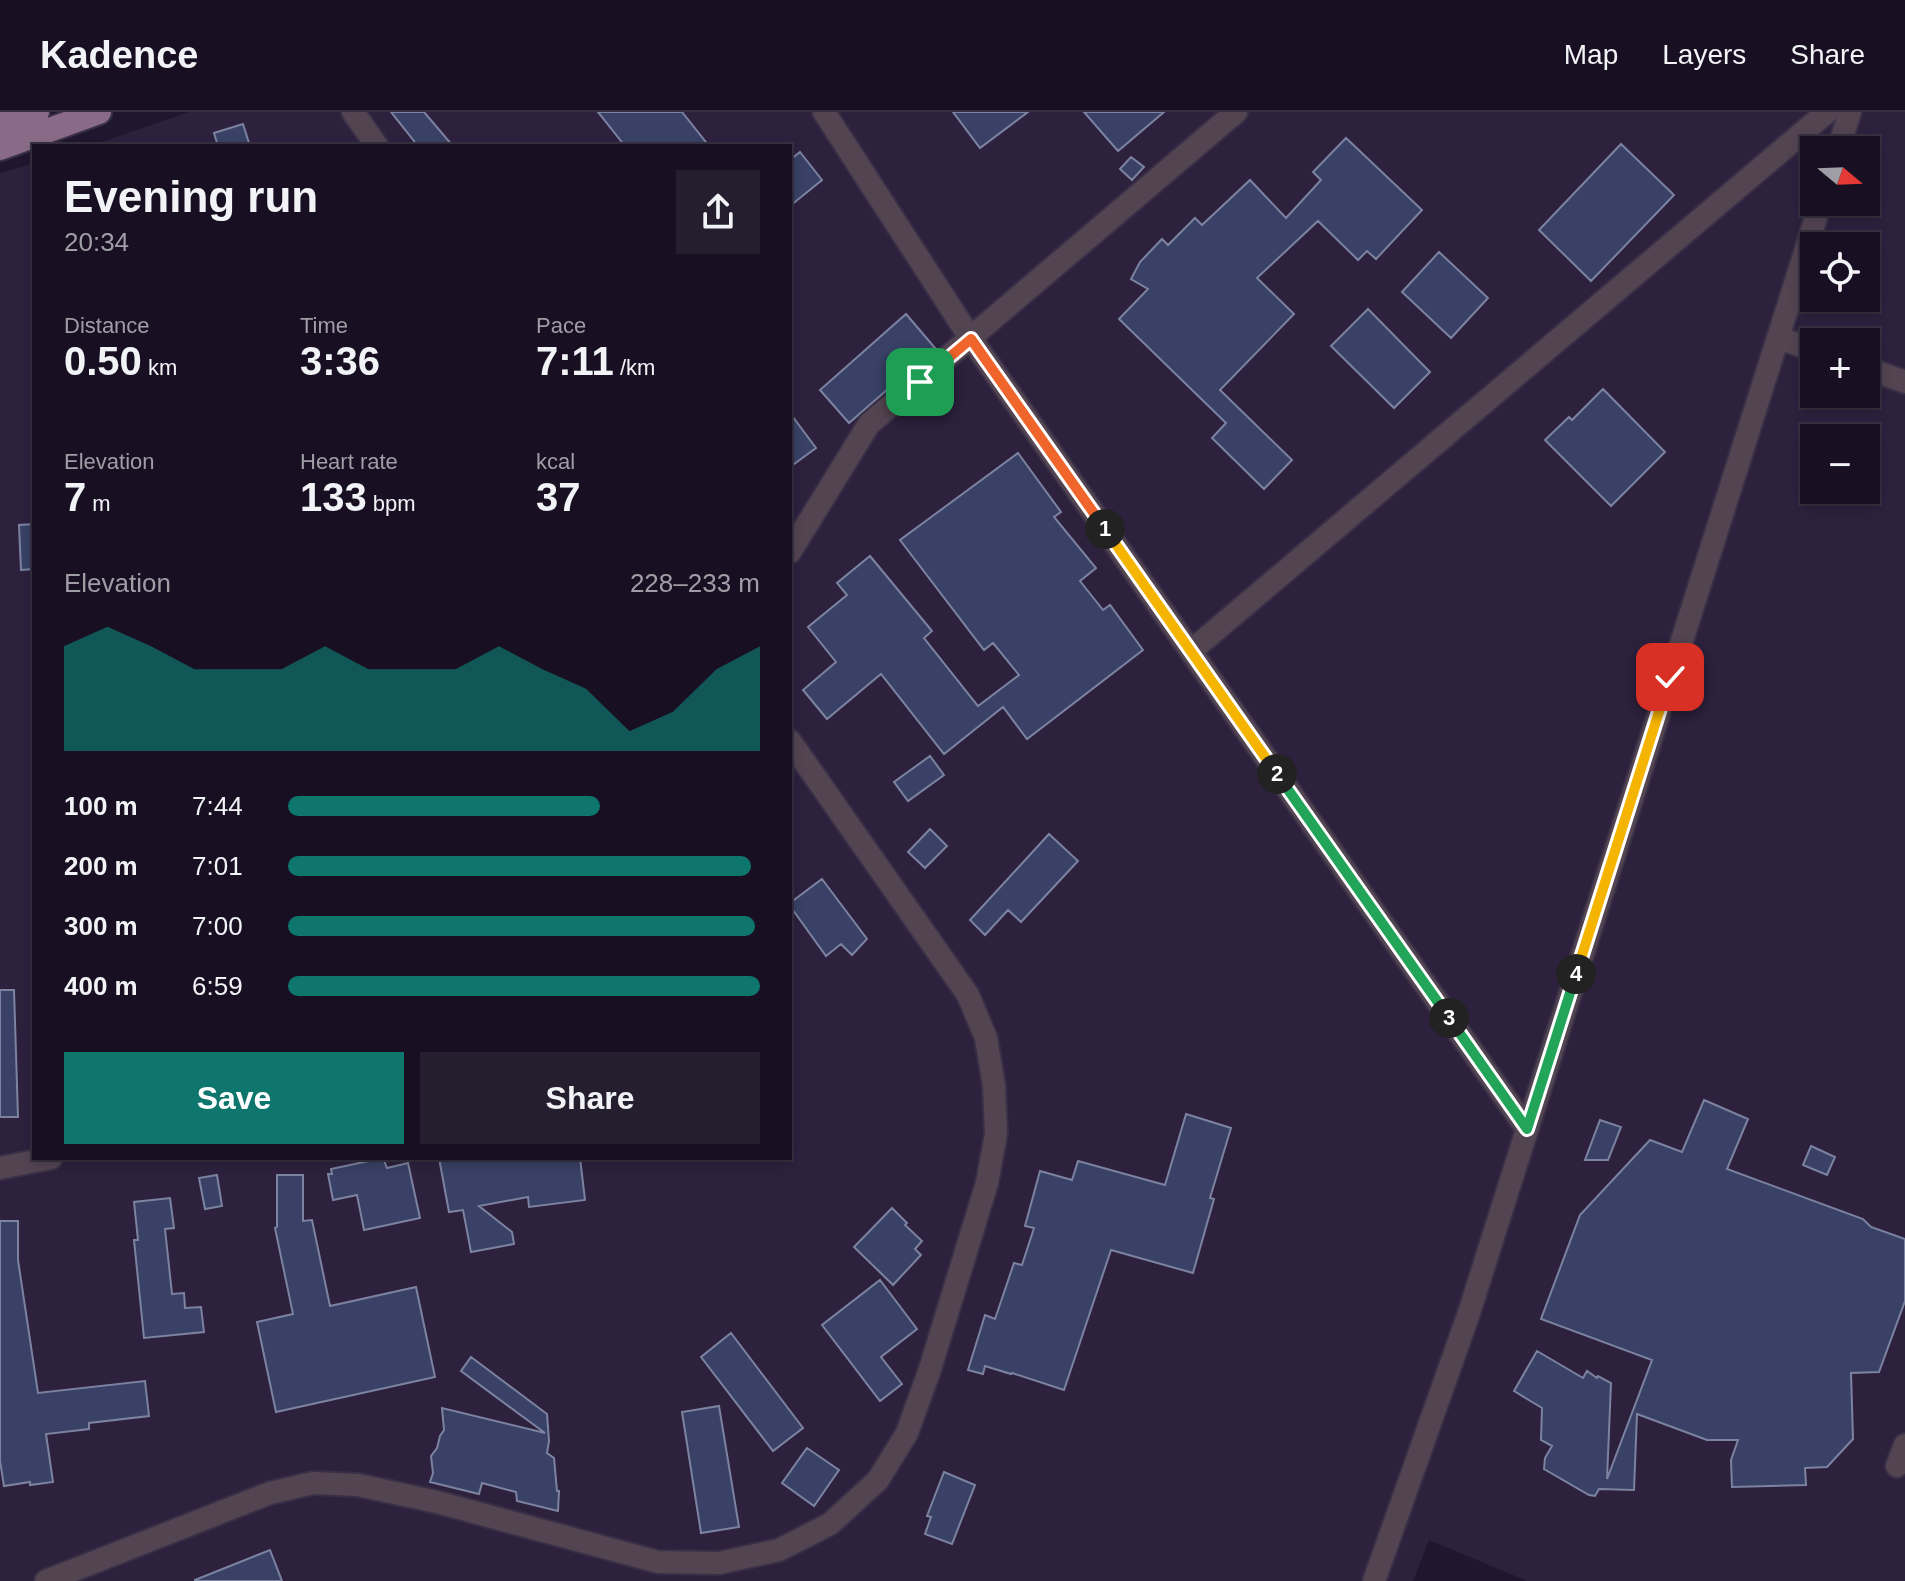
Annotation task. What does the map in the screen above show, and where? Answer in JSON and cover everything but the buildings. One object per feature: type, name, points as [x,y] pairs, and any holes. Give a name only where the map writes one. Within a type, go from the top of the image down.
[{"type":"main road","points":[[0,123],[37,112]]},
{"type":"main road","points":[[0,148],[99,112]]},
{"type":"street","points":[[353,112],[376,144]]},
{"type":"street","points":[[824,112],[971,339],[1527,1129]]},
{"type":"street","points":[[792,549],[869,424],[1236,112]]},
{"type":"street","points":[[1191,651],[1827,112]]},
{"type":"street","points":[[1842,136],[1850,112]]},
{"type":"street","points":[[1374,1581],[1468,1316],[1817,216]]},
{"type":"street","points":[[1778,338],[1800,345]]},
{"type":"street","points":[[1880,373],[1905,382]]},
{"type":"street","points":[[46,1581],[270,1493],[313,1483],[358,1485],[437,1502],[658,1562],[719,1563],[779,1550],[830,1524],[878,1480],[912,1420],[983,1197],[996,1134],[994,1086],[986,1038],[968,995],[792,744]]},
{"type":"street","points":[[0,1168],[41,1160]]},
{"type":"shaded area","points":[[189,112],[1905,112],[1905,1581],[1527,1581],[1429,1540],[1413,1581],[0,1581],[0,173],[32,164],[32,1160],[792,1160],[792,144],[96,144]]},
{"type":"route","points":[[920,382],[971,339],[1527,1129],[1670,677]]}]
